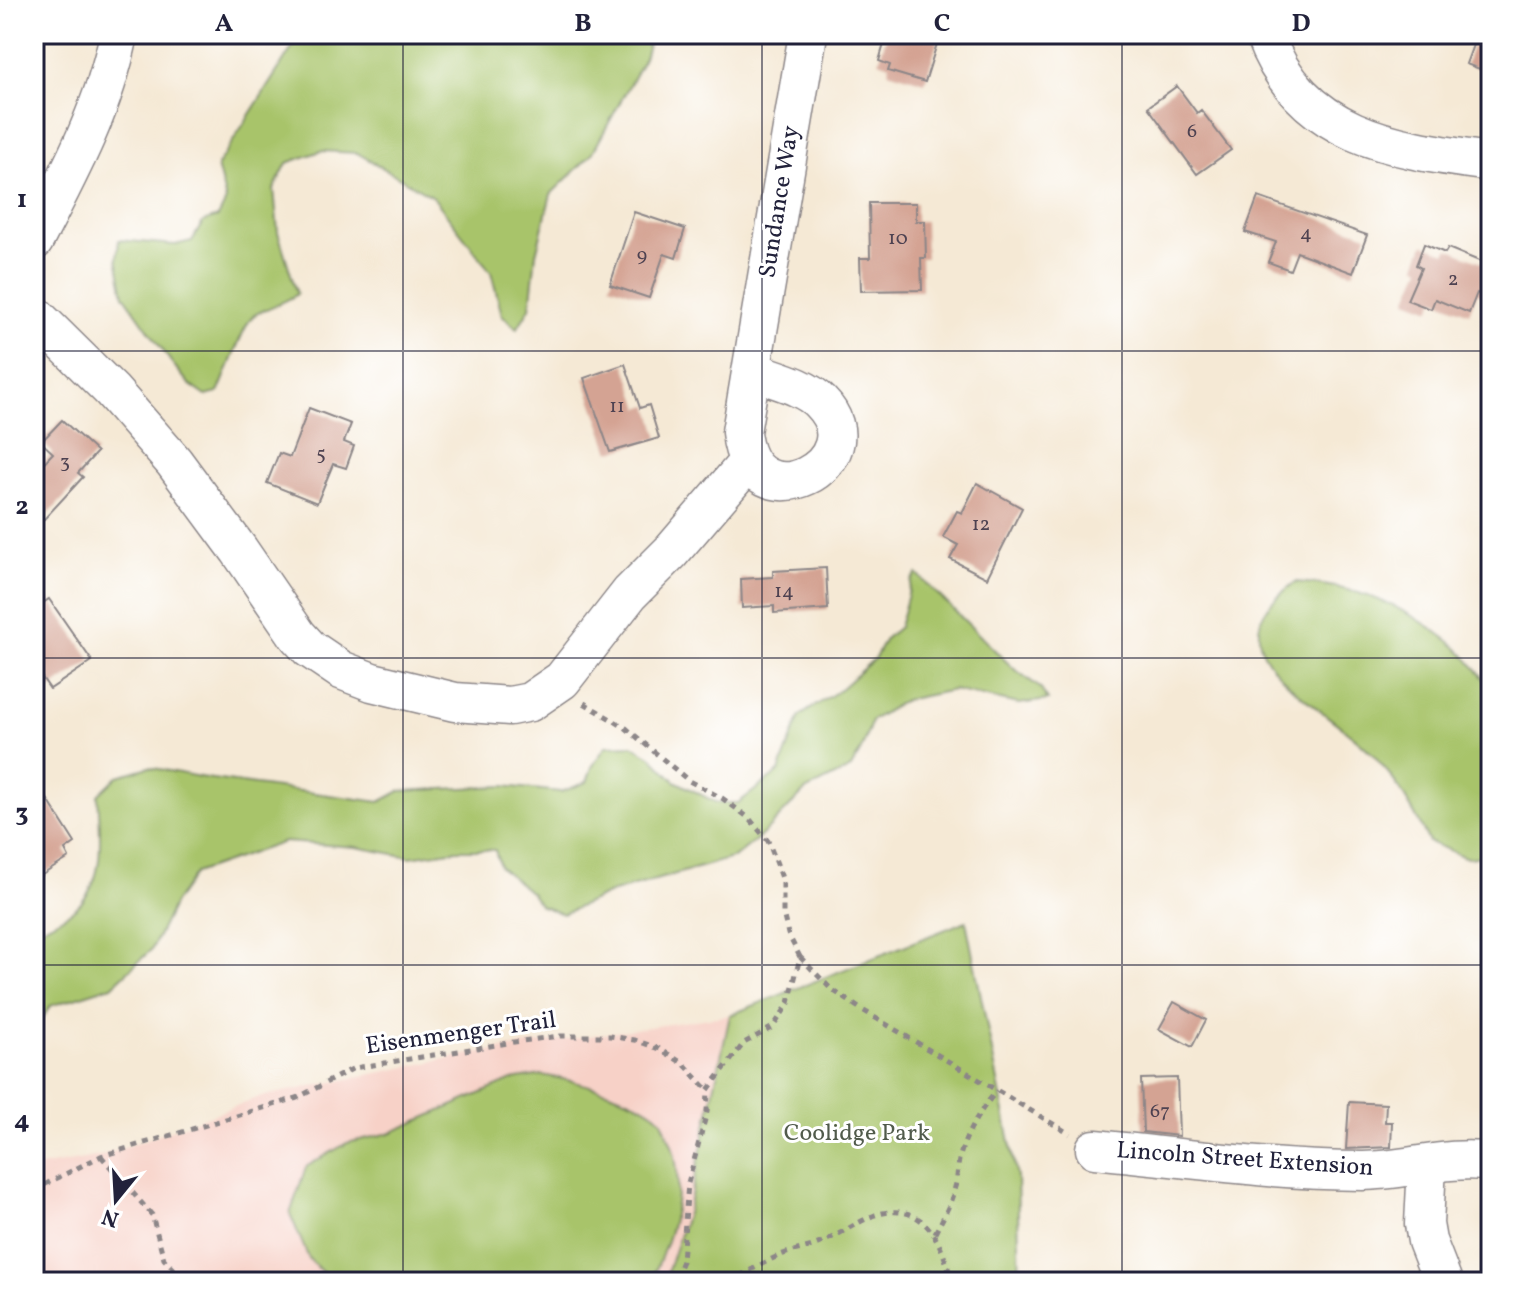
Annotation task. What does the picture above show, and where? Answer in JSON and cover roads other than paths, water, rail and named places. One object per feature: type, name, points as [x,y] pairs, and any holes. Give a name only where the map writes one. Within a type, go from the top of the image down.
[{"type":"street","points":[[34,241],[97,111],[119,34]]},
{"type":"street","name":"Sundance Way","points":[[749,461],[742,448],[741,432],[808,34]]},
{"type":"street","points":[[1264,34],[1281,71],[1300,94],[1321,113],[1346,129],[1373,141],[1401,148],[1491,162]]},
{"type":"street","points":[[34,314],[112,391],[174,462],[298,636],[324,661],[372,682],[482,706],[530,702],[562,680],[630,593],[671,552],[749,461],[761,473],[776,481],[793,482],[810,477],[826,463],[833,447],[834,430],[830,415],[820,401],[753,371]]},
{"type":"street","name":"Lincoln Street Extension","points":[[1095,1149],[1309,1169],[1365,1171],[1457,1160],[1491,1162]]},
{"type":"street","points":[[1427,1165],[1424,1224],[1427,1241],[1443,1282]]},
{"type":"park label","name":"Coolidge Park","points":[[857,1134]]}]
